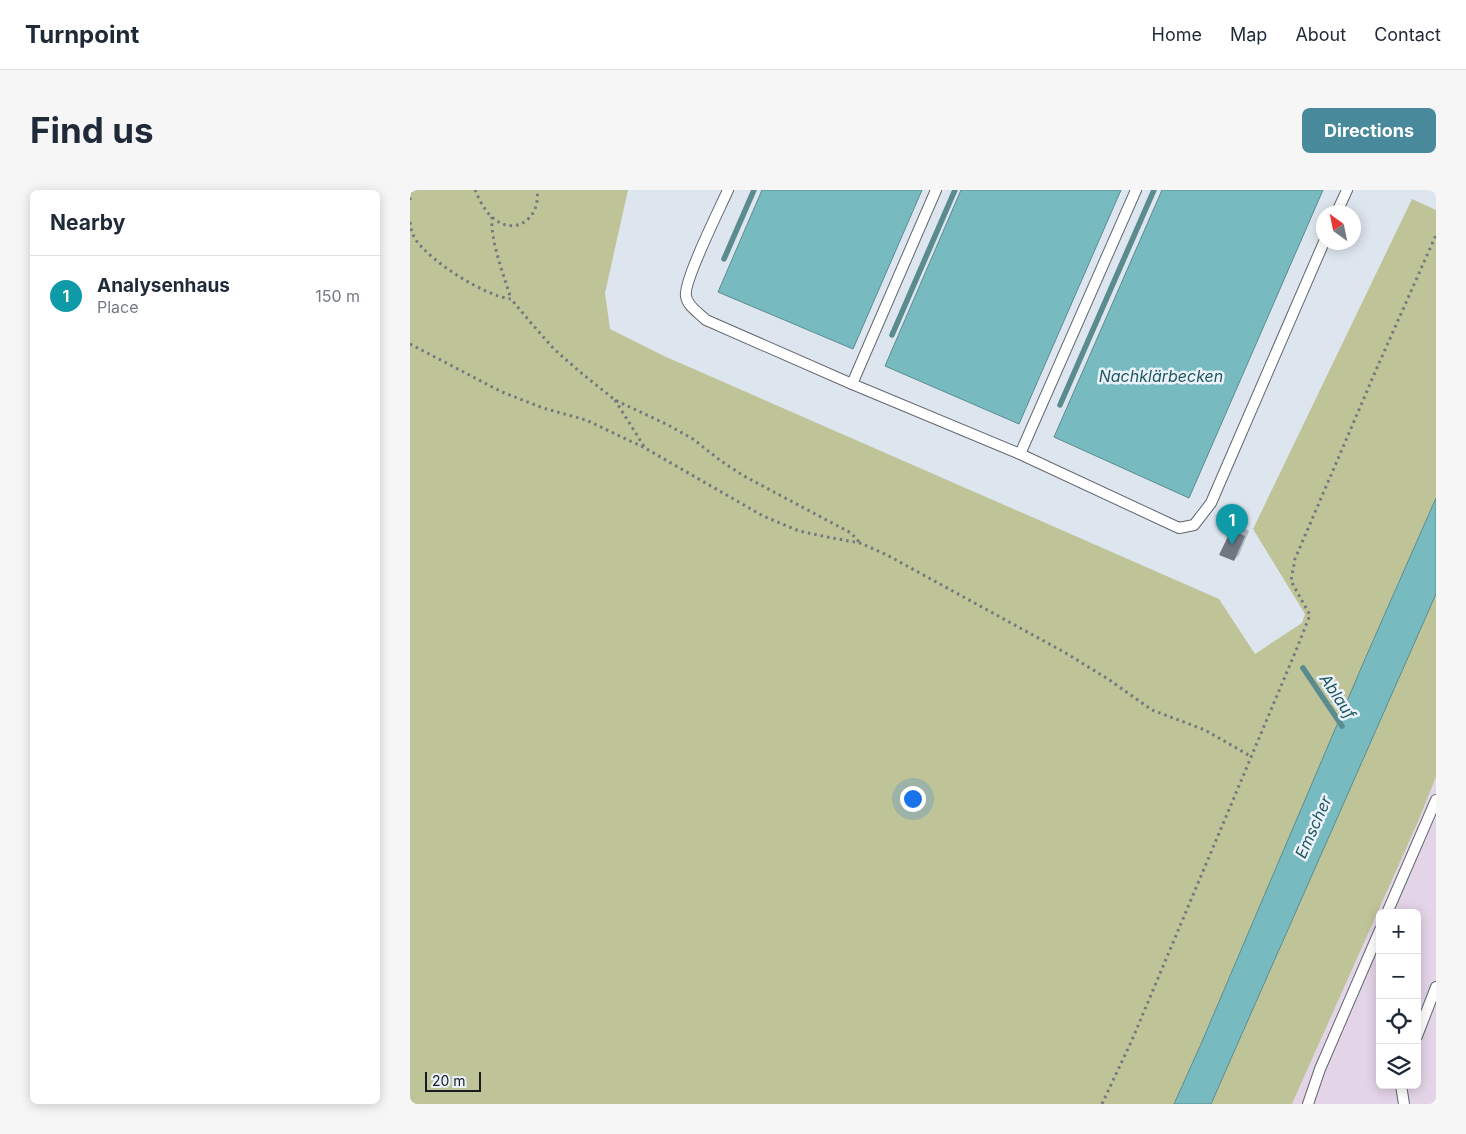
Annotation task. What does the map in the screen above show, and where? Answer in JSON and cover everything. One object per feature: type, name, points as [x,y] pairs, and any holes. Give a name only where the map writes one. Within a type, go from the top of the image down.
[{"type":"lane","points":[[728,190],[688,279],[686,296],[692,308],[706,320],[852,384],[1020,454],[1179,528],[1194,525],[1211,503],[1321,250]]},
{"type":"lane","points":[[852,384],[936,190]]},
{"type":"lane","points":[[1020,454],[1136,190]]},
{"type":"lane","points":[[1340,205],[1347,190]]},
{"type":"lane","points":[[1389,909],[1436,800]]},
{"type":"lane","points":[[1308,1104],[1320,1069],[1376,939]]},
{"type":"lane","points":[[1421,1026],[1436,987]]},
{"type":"lane","points":[[1402,1089],[1404,1104]]},
{"type":"path","points":[[410,200],[412,190]]},
{"type":"path","points":[[475,190],[481,203],[492,217],[512,226],[523,224],[531,217],[535,210],[538,196],[536,190]]},
{"type":"path","points":[[492,217],[491,226],[511,299],[554,349],[615,400],[693,439],[720,461],[744,476],[851,533],[860,543]]},
{"type":"path","points":[[410,222],[416,240],[445,267],[476,286],[511,299]]},
{"type":"path","points":[[1102,1104],[1132,1040],[1252,758],[1310,615],[1291,581],[1295,559],[1436,236]]},
{"type":"path","points":[[410,344],[502,392],[542,408],[586,420],[645,448],[780,524],[799,531],[860,543],[887,555],[1064,652],[1108,679],[1152,710],[1205,730],[1252,758]]},
{"type":"path","points":[[615,400],[645,448]]},
{"type":"shaded area","points":[[1436,777],[1436,1104],[1292,1104],[1376,916],[1376,1089],[1421,1089],[1421,909],[1379,909]]},
{"type":"green space","points":[[410,190],[628,190],[605,293],[610,329],[664,356],[1219,599],[1255,654],[1302,623],[1305,614],[1253,529],[1412,199],[1436,210],[1436,498],[1174,1104],[410,1104]]},
{"type":"green space","points":[[1436,594],[1436,777],[1417,824],[1379,909],[1376,909],[1376,916],[1292,1104],[1211,1104]]},
{"type":"water","points":[[762,190],[922,190],[853,349],[718,292]]},
{"type":"water","points":[[961,190],[1121,190],[1019,424],[885,366]]},
{"type":"water","name":"Nachklärbecken","points":[[1162,190],[1323,190],[1189,498],[1054,437]]},
{"type":"water","name":"Emscher","points":[[1436,498],[1436,594],[1211,1104],[1174,1104],[1365,659]]},
{"type":"building","points":[[1231,530],[1245,536],[1234,561],[1219,555]]},
{"type":"waterway","points":[[724,259],[754,190]]},
{"type":"waterway","points":[[892,335],[955,190]]},
{"type":"waterway","points":[[1060,405],[1154,190]]},
{"type":"waterway","name":"Ablauf","points":[[1303,668],[1342,726]]},
{"type":"place","name":"Analysenhaus","points":[[1232,545]]}]
